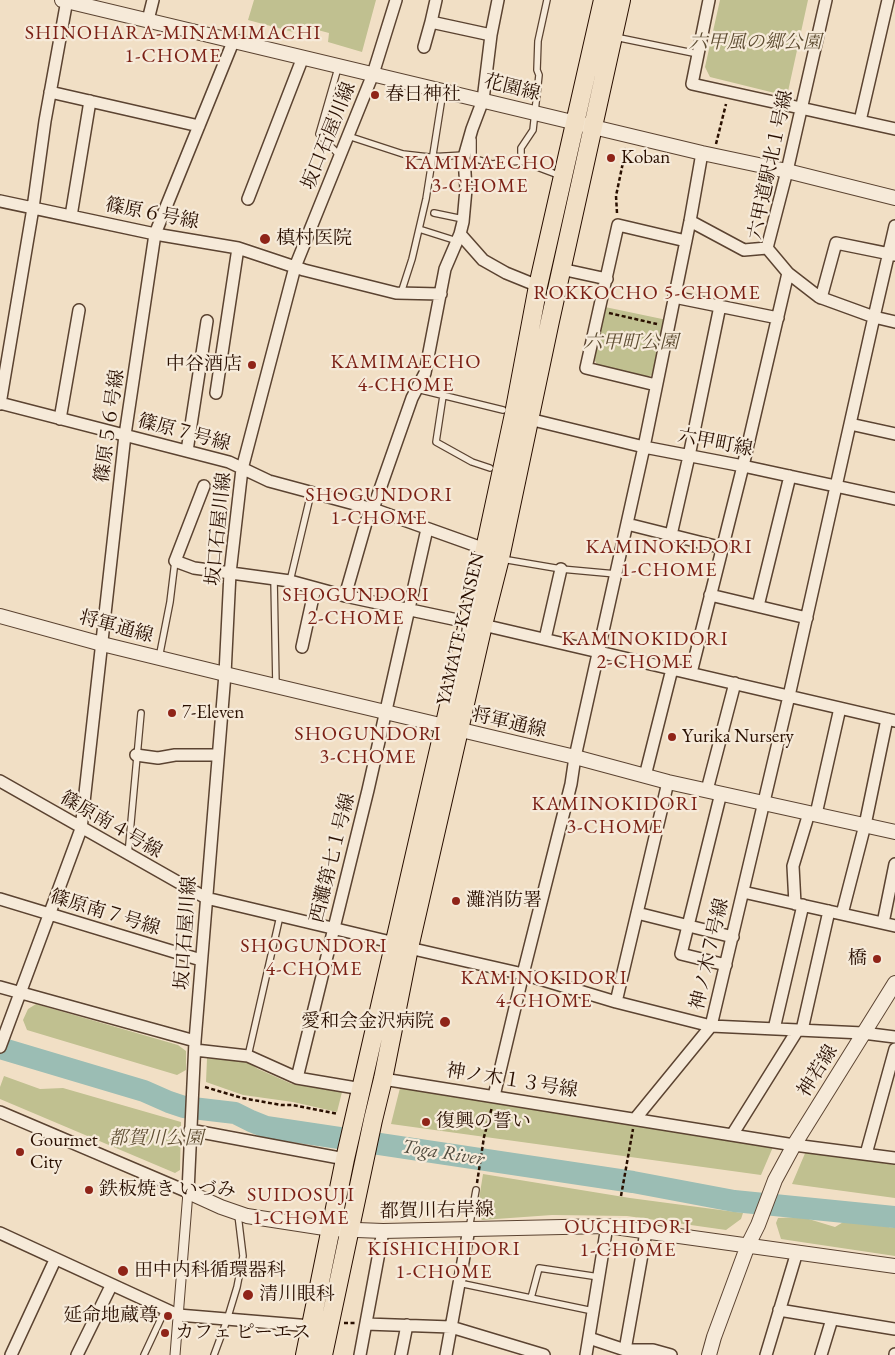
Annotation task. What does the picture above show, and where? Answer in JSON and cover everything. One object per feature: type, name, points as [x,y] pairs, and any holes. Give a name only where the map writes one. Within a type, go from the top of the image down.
[{"type":"main road","name":"YAMATE-KANSEN","points":[[323,1355],[383,1079],[402,945],[421,831],[451,729],[475,623],[485,549],[514,414],[538,286],[603,0]]},
{"type":"main road","name":"YAMATE-KANSEN","points":[[475,623],[500,558],[621,0]]},
{"type":"main road","name":"YAMATE-KANSEN","points":[[305,1355],[345,1159],[346,1115],[362,1089],[402,945]]},
{"type":"street","points":[[0,403],[33,208],[65,0]]},
{"type":"street","name":"花園線","points":[[65,0],[233,42],[303,57],[629,136],[787,171],[895,198]]},
{"type":"street","points":[[148,20],[153,0]]},
{"type":"street","name":"坂口石屋川線","points":[[190,1128],[198,1086],[195,1046],[201,960],[218,755],[230,573],[242,469],[295,267],[373,74],[396,0]]},
{"type":"street","points":[[424,47],[436,0]]},
{"type":"street","points":[[345,596],[368,516],[373,509],[412,398],[425,374],[445,269],[459,237],[464,219],[466,190],[464,155],[483,100],[491,35],[498,0]]},
{"type":"street","points":[[709,0],[692,84],[895,129]]},
{"type":"street","name":"六甲道駅北１号線","points":[[826,0],[787,171],[767,248],[788,273],[821,298],[874,317],[895,322]]},
{"type":"street","points":[[860,121],[888,0]]},
{"type":"street","points":[[431,22],[491,35]]},
{"type":"street","name":"篠原５６号線","points":[[0,1046],[81,829],[125,435],[156,234],[233,42]]},
{"type":"street","points":[[248,198],[303,57]]},
{"type":"street","points":[[50,92],[199,126]]},
{"type":"street","points":[[71,216],[90,101]]},
{"type":"street","points":[[494,1096],[571,784],[575,757],[644,447],[690,222],[708,154]]},
{"type":"street","name":"篠原６号線","points":[[0,201],[156,234],[238,248],[295,267],[401,294],[441,294]]},
{"type":"street","points":[[690,222],[744,250],[767,248]]},
{"type":"street","points":[[656,385],[586,368],[618,225],[686,241]]},
{"type":"street","points":[[837,486],[874,317],[892,255],[895,226]]},
{"type":"street","points":[[459,237],[484,260],[506,273],[538,286]]},
{"type":"street","points":[[821,298],[836,243],[892,255]]},
{"type":"street","points":[[216,394],[238,248]]},
{"type":"street","points":[[562,269],[606,279]]},
{"type":"street","points":[[691,673],[743,466],[788,273]]},
{"type":"street","points":[[674,297],[778,318]]},
{"type":"street","points":[[671,535],[720,306]]},
{"type":"street","points":[[60,419],[79,310]]},
{"type":"street","points":[[187,452],[207,321]]},
{"type":"street","name":"篠原７号線","points":[[0,403],[229,462],[269,481],[373,509],[485,549]]},
{"type":"street","name":"六甲町線","points":[[529,419],[644,447],[895,499]]},
{"type":"street","points":[[850,424],[895,434]]},
{"type":"street","points":[[758,606],[790,476]]},
{"type":"street","points":[[204,486],[175,561],[194,568],[290,581],[345,596],[600,651],[891,720],[842,914]]},
{"type":"street","name":"神ノ木７号線","points":[[635,1119],[711,1026],[790,696],[837,486]]},
{"type":"street","points":[[627,524],[722,548]]},
{"type":"street","name":"西灘第七１号線","points":[[297,1078],[427,529]]},
{"type":"street","points":[[545,639],[561,569]]},
{"type":"street","points":[[302,647],[315,588]]},
{"type":"street","points":[[710,595],[807,618]]},
{"type":"street","name":"将軍通線","points":[[0,616],[102,644],[451,729],[575,757],[668,782],[895,832]]},
{"type":"street","points":[[645,776],[672,669]]},
{"type":"street","points":[[707,790],[735,683]]},
{"type":"street","points":[[774,1029],[799,904],[793,866],[812,813],[840,708]]},
{"type":"street","points":[[136,755],[158,758],[175,755],[218,755]]},
{"type":"street","name":"篠原南４号線","points":[[0,781],[81,829],[206,898],[523,974],[616,1002],[711,1026],[895,1037]]},
{"type":"street","points":[[616,1002],[668,782]]},
{"type":"street","points":[[721,793],[681,954],[726,965]]},
{"type":"street","points":[[882,923],[895,864]]},
{"type":"street","points":[[743,892],[895,926]]},
{"type":"street","name":"篠原南７号線","points":[[0,899],[201,960]]},
{"type":"street","points":[[732,1135],[799,1031],[829,911]]},
{"type":"street","points":[[637,913],[733,937]]},
{"type":"street","name":"神若線","points":[[748,1245],[758,1225],[775,1180],[794,1144],[895,983]]},
{"type":"street","points":[[0,987],[195,1046],[248,1056],[297,1078],[362,1089]]},
{"type":"street","points":[[866,1154],[895,1049]]},
{"type":"street","name":"神ノ木１３号線","points":[[383,1079],[732,1135],[895,1158]]},
{"type":"street","name":"都賀川右岸線","points":[[0,1112],[247,1216],[331,1229],[383,1231],[607,1226],[895,1266]]},
{"type":"street","points":[[174,1355],[188,1192],[190,1128],[345,1159]]},
{"type":"street","points":[[586,1355],[607,1226]]},
{"type":"street","points":[[446,1355],[469,1230]]},
{"type":"street","points":[[360,1355],[383,1231]]},
{"type":"street","points":[[625,1350],[646,1232]]},
{"type":"street","points":[[0,1235],[178,1316],[311,1326]]},
{"type":"street","points":[[709,1355],[748,1245]]},
{"type":"street","points":[[766,1355],[797,1252]]},
{"type":"street","points":[[11,1355],[56,1260]]},
{"type":"street","points":[[77,1355],[111,1286]]},
{"type":"street","points":[[779,1310],[895,1328]]},
{"type":"street","points":[[821,1355],[832,1318]]},
{"type":"street","points":[[366,1324],[451,1327],[544,1355]]},
{"type":"street","points":[[401,1355],[407,1325]]},
{"type":"street","points":[[589,1338],[625,1350],[653,1350],[671,1355]]},
{"type":"lane","points":[[521,161],[521,148],[533,130],[539,75],[536,70],[538,41],[547,0]]},
{"type":"lane","points":[[613,36],[698,54]]},
{"type":"lane","points":[[339,66],[320,134],[340,156]]},
{"type":"lane","points":[[401,294],[412,259],[426,199],[443,91]]},
{"type":"lane","points":[[472,129],[474,134],[472,158],[492,164],[521,161],[563,176]]},
{"type":"lane","points":[[348,136],[402,154],[432,157],[464,155]]},
{"type":"lane","points":[[434,213],[464,219]]},
{"type":"lane","points":[[419,229],[459,237]]},
{"type":"lane","points":[[417,389],[503,410]]},
{"type":"lane","points":[[443,396],[436,442],[472,462],[490,468]]},
{"type":"lane","points":[[290,581],[311,493]]},
{"type":"lane","points":[[500,558],[561,569],[616,574]]},
{"type":"lane","points":[[159,658],[170,602],[175,561]]},
{"type":"lane","points":[[274,579],[276,686]]},
{"type":"lane","points":[[128,855],[141,713]]},
{"type":"lane","points":[[248,1056],[280,916]]},
{"type":"lane","points":[[469,1230],[476,1190]]},
{"type":"lane","points":[[214,1355],[237,1287],[243,1256],[238,1213]]},
{"type":"lane","points":[[531,1298],[539,1268],[599,1277]]},
{"type":"lane","points":[[459,1283],[593,1311]]},
{"type":"lane","points":[[144,1355],[165,1310]]},
{"type":"path","points":[[708,154],[728,92]]},
{"type":"path","points":[[618,225],[616,196],[629,136]]},
{"type":"path","points":[[599,311],[653,322],[667,329]]},
{"type":"path","points":[[198,1086],[242,1098],[346,1115]]},
{"type":"path","points":[[479,1177],[484,1137],[494,1096]]},
{"type":"path","points":[[621,1196],[626,1158],[635,1119]]},
{"type":"green space","points":[[254,0],[376,0],[362,52],[328,42],[329,33],[295,24],[293,32],[248,20]]},
{"type":"green space","name":"六甲風の郷公園","points":[[720,0],[808,0],[787,96],[710,77],[705,67]]},
{"type":"green space","name":"六甲町公園","points":[[605,307],[667,320],[656,374],[646,377],[598,366],[594,359]]},
{"type":"green space","name":"都賀川公園","points":[[36,1004],[178,1045],[186,1051],[186,1070],[177,1075],[27,1030],[23,1020],[28,1009]]},
{"type":"green space","name":"都賀川公園","points":[[207,1058],[246,1061],[258,1069],[292,1084],[342,1092],[337,1112],[293,1102],[243,1095],[206,1082]]},
{"type":"green space","name":"都賀川公園","points":[[4,1076],[40,1089],[63,1088],[181,1122],[180,1170],[175,1173],[0,1099],[0,1087]]},
{"type":"green space","points":[[400,1088],[773,1147],[761,1175],[391,1124]]},
{"type":"green space","points":[[806,1151],[895,1165],[895,1198],[792,1184]]},
{"type":"green space","points":[[483,1174],[630,1198],[743,1213],[741,1219],[726,1230],[627,1216],[552,1215],[482,1220],[477,1212]]},
{"type":"green space","points":[[802,1217],[835,1227],[845,1221],[895,1228],[895,1256],[781,1239],[776,1223],[778,1218]]},
{"type":"waterway","name":"Toga River","points":[[0,1048],[144,1091],[184,1107],[235,1113],[266,1127],[633,1182],[734,1201],[895,1217]]},
{"type":"place","name":"春日神社","points":[[375,95]]},
{"type":"place","name":"Koban","points":[[611,158]]},
{"type":"place","name":"槙村医院","points":[[265,239]]},
{"type":"place","name":"中谷酒店","points":[[252,365]]},
{"type":"place","name":"7-Eleven","points":[[172,713]]},
{"type":"place","name":"Yurika Nursery","points":[[672,737]]},
{"type":"place","name":"灘消防署","points":[[456,901]]},
{"type":"place","name":"橋","points":[[877,959]]},
{"type":"place","name":"愛和会金沢病院","points":[[445,1022]]},
{"type":"place","name":"復興の誓い","points":[[426,1122]]},
{"type":"place","name":"Gourmet City","points":[[20,1152]]},
{"type":"place","name":"鉄板焼き いづみ","points":[[89,1190]]},
{"type":"place","name":"田中内科循環器科","points":[[123,1271]]},
{"type":"place","name":"清川眼科","points":[[248,1295]]},
{"type":"place","name":"延命地蔵尊","points":[[168,1316]]},
{"type":"place","name":"カフェ ピーエス","points":[[165,1333]]},
{"type":"district","name":"SHINOHARA-MINAMIMACHI 1-CHOME","points":[[173,46]]},
{"type":"district","name":"KAMIMAECHO 3-CHOME","points":[[480,176]]},
{"type":"district","name":"ROKKOCHO 5-CHOME","points":[[647,294]]},
{"type":"district","name":"KAMIMAECHO 4-CHOME","points":[[406,374]]},
{"type":"district","name":"SHOGUNDORI 1-CHOME","points":[[379,508]]},
{"type":"district","name":"KAMINOKIDORI 1-CHOME","points":[[669,560]]},
{"type":"district","name":"SHOGUNDORI 2-CHOME","points":[[356,608]]},
{"type":"district","name":"KAMINOKIDORI 2-CHOME","points":[[645,652]]},
{"type":"district","name":"SHOGUNDORI 3-CHOME","points":[[368,746]]},
{"type":"district","name":"KAMINOKIDORI 3-CHOME","points":[[615,816]]},
{"type":"district","name":"SHOGUNDORI 4-CHOME","points":[[314,958]]},
{"type":"district","name":"KAMINOKIDORI 4-CHOME","points":[[544,990]]},
{"type":"district","name":"SUIDOSUJI 1-CHOME","points":[[301,1208]]},
{"type":"district","name":"OUCHIDORI 1-CHOME","points":[[628,1240]]},
{"type":"district","name":"KISHICHIDORI 1-CHOME","points":[[444,1262]]}]
